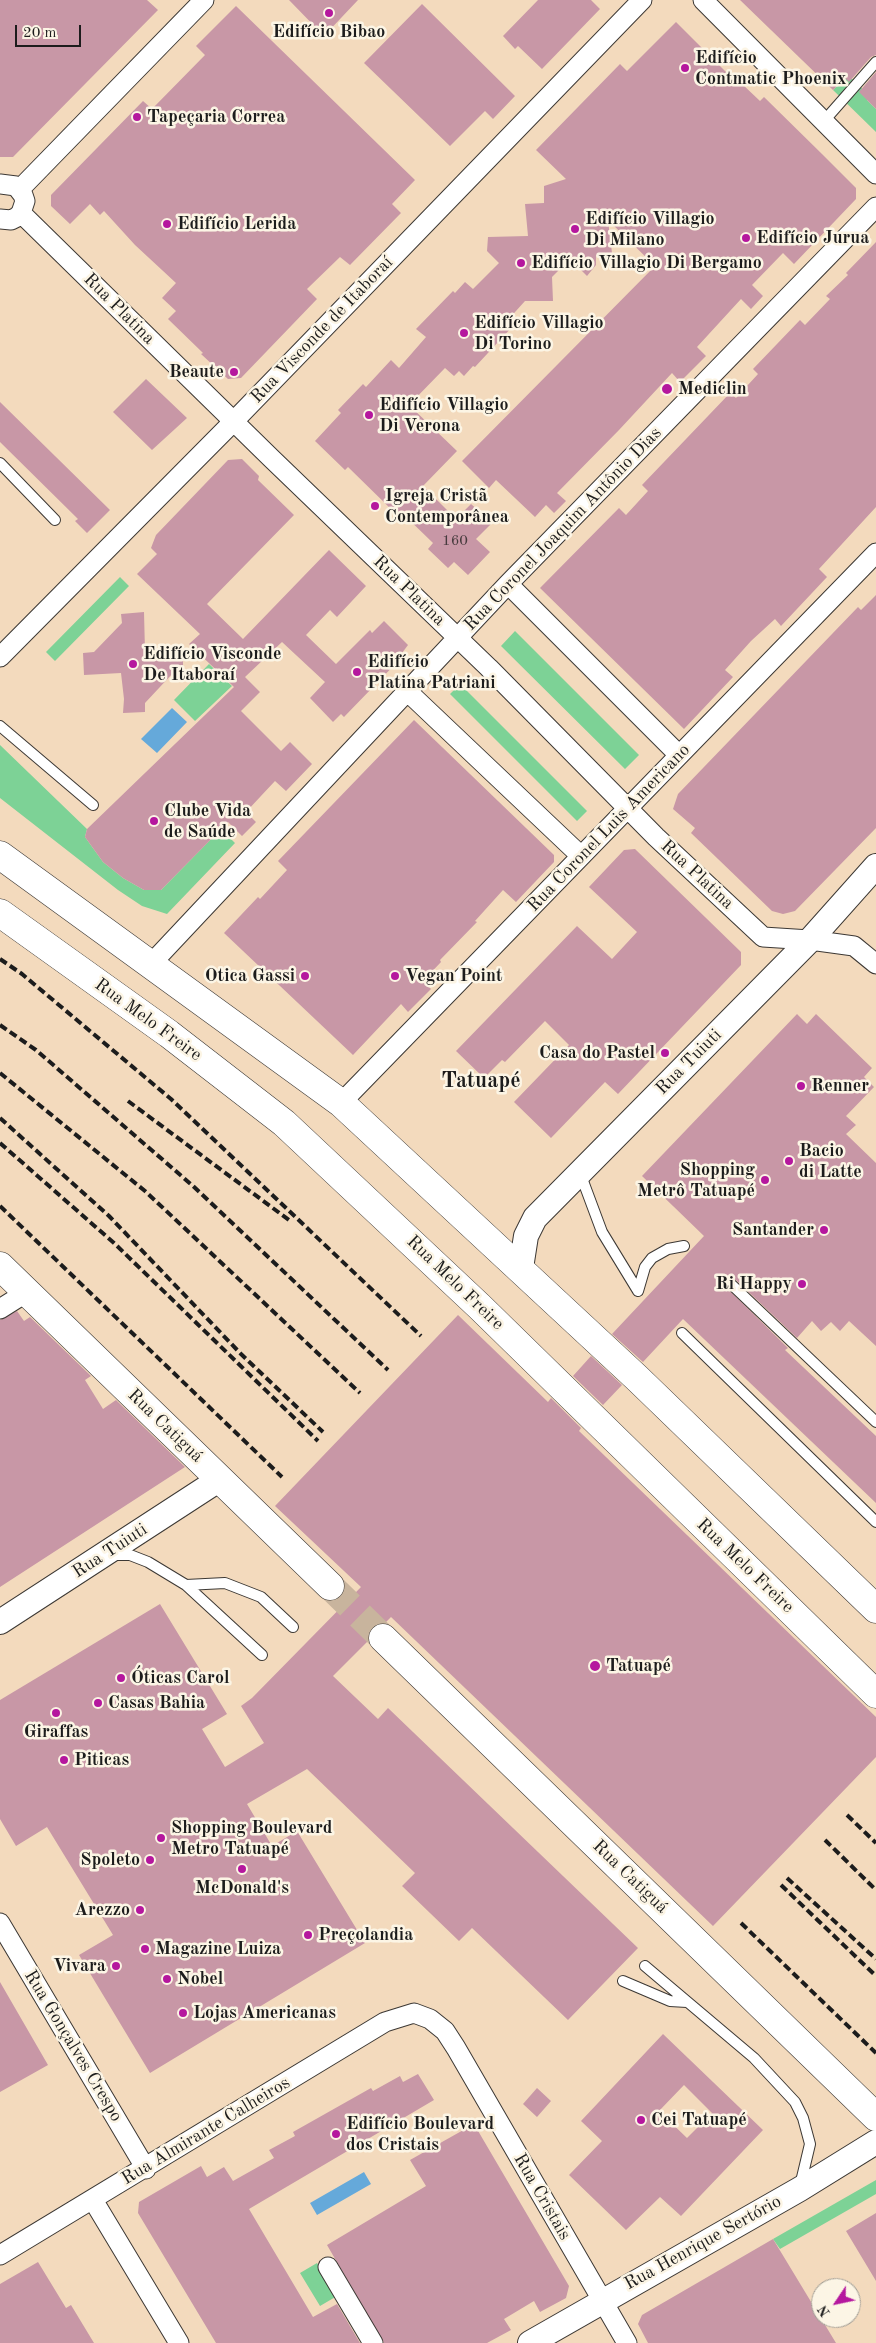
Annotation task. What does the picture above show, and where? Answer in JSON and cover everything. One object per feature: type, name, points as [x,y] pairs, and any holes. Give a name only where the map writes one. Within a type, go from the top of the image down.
[{"type":"main road","points":[[0,855],[341,1103],[521,1268],[876,1609]]},
{"type":"main road","name":"Rua Melo Freire","points":[[0,913],[168,1034],[284,1123],[488,1314],[876,1694]]},
{"type":"main road","name":"Rua Catiguá","points":[[0,1266],[330,1586]]},
{"type":"main road","name":"Rua Catiguá","points":[[383,1638],[876,2117]]},
{"type":"street","points":[[20,189],[204,0]]},
{"type":"street","name":"Rua Visconde de Itaboraí","points":[[0,657],[234,421],[642,0]]},
{"type":"street","points":[[703,0],[876,174]]},
{"type":"street","points":[[0,184],[10,184],[20,189],[25,201],[21,213],[11,220],[0,219]]},
{"type":"street","name":"Rua Coronel Joaquim Antônio Dias","points":[[151,964],[508,584],[876,207]]},
{"type":"street","name":"Rua Platina","points":[[21,213],[457,638],[627,808],[763,937],[810,940],[854,946],[876,964]]},
{"type":"street","name":"Rua Coronel Luis Americano","points":[[341,1103],[876,553]]},
{"type":"street","points":[[508,584],[679,755]]},
{"type":"street","points":[[407,691],[581,856]]},
{"type":"street","name":"Rua Tuiuti","points":[[521,1268],[526,1236],[535,1218],[810,940],[876,866]]},
{"type":"street","points":[[0,1309],[27,1292]]},
{"type":"street","name":"Rua Tuiuti","points":[[0,1622],[220,1479]]},
{"type":"street","name":"Rua Gonçalves Crespo","points":[[0,1923],[146,2168]]},
{"type":"street","name":"Rua Almirante Calheiros","points":[[0,2255],[384,2022],[414,2013]]},
{"type":"street","name":"Rua Cristais","points":[[414,2013],[430,2019],[445,2031],[456,2048],[627,2343]]},
{"type":"street","name":"Rua Henrique Sertório","points":[[530,2343],[800,2189],[876,2142]]},
{"type":"street","points":[[93,2200],[179,2343]]},
{"type":"street","points":[[328,2267],[373,2343]]},
{"type":"lane","points":[[824,121],[876,62]]},
{"type":"lane","points":[[0,463],[55,520]]},
{"type":"lane","points":[[0,726],[93,805]]},
{"type":"lane","points":[[580,1171],[600,1227],[638,1291],[645,1266],[652,1258],[668,1249],[684,1246]]},
{"type":"lane","points":[[732,1285],[876,1422]]},
{"type":"lane","points":[[682,1334],[876,1522]]},
{"type":"lane","points":[[105,1554],[130,1555],[148,1562],[186,1585],[262,1655]]},
{"type":"lane","points":[[186,1585],[225,1583],[261,1597],[293,1627]]},
{"type":"lane","points":[[645,1966],[754,2058],[795,2102],[803,2118],[810,2144],[800,2189]]},
{"type":"lane","points":[[623,1981],[670,2001],[687,2002]]},
{"type":"green space","points":[[848,75],[871,97],[867,100],[876,109],[876,132],[833,90]]},
{"type":"green space","points":[[120,577],[129,586],[55,661],[46,652]]},
{"type":"green space","points":[[515,631],[639,755],[625,769],[501,646]]},
{"type":"green space","points":[[209,664],[232,686],[195,721],[174,700]]},
{"type":"green space","points":[[460,684],[587,811],[577,821],[450,694]]},
{"type":"green space","points":[[0,745],[87,829],[85,837],[103,862],[123,878],[144,890],[161,890],[221,829],[235,843],[167,914],[142,906],[118,890],[0,798]]},
{"type":"green space","points":[[876,2180],[876,2194],[780,2249],[773,2239]]},
{"type":"green space","points":[[317,2263],[337,2296],[320,2306],[300,2273]]},
{"type":"water","points":[[172,708],[187,722],[157,753],[141,739]]},
{"type":"water","points":[[364,2172],[371,2184],[317,2215],[310,2203]]},
{"type":"building","points":[[0,0],[147,0],[158,10],[13,157],[0,157]]},
{"type":"building","name":"Edifício Bibao","points":[[289,0],[358,0],[324,36]]},
{"type":"building","points":[[538,0],[591,0],[600,9],[542,69],[518,46],[515,49],[503,36]]},
{"type":"building","points":[[740,0],[876,0],[876,55],[871,57],[849,82],[845,78],[833,90]]},
{"type":"building","points":[[422,4],[515,96],[493,119],[485,111],[450,146],[364,63]]},
{"type":"building","points":[[236,6],[415,180],[392,204],[401,213],[350,265],[340,257],[307,289],[317,299],[241,378],[228,379],[168,319],[176,311],[162,298],[176,283],[135,245],[104,211],[100,215],[90,204],[70,224],[51,206],[51,195],[143,101],[152,109],[205,55],[196,46]]},
{"type":"building","points":[[676,22],[739,85],[741,83],[760,101],[764,97],[822,154],[856,188],[856,199],[794,264],[783,253],[752,285],[763,296],[751,309],[741,299],[697,347],[706,356],[680,382],[672,373],[557,493],[566,501],[554,513],[546,505],[535,517],[496,480],[489,488],[462,461],[655,266],[608,220],[612,253],[596,255],[596,265],[587,276],[570,259],[552,277],[553,301],[525,301],[506,322],[512,327],[475,367],[473,366],[464,376],[459,371],[454,376],[445,368],[409,405],[457,451],[423,486],[456,519],[471,504],[492,523],[476,539],[490,552],[468,575],[454,562],[448,568],[428,549],[433,543],[400,511],[396,514],[348,467],[345,470],[315,441],[341,413],[338,410],[363,384],[366,387],[391,360],[399,368],[426,337],[416,329],[453,291],[455,293],[465,282],[473,289],[499,263],[487,251],[488,237],[528,236],[525,204],[544,203],[544,186],[566,179],[536,150],[620,64],[627,71]]},
{"type":"building","points":[[876,72],[876,109],[859,92]]},
{"type":"building","points":[[876,242],[876,507],[819,569],[827,577],[781,626],[775,619],[751,641],[725,670],[733,677],[684,729],[540,588],[619,508],[626,515],[648,491],[642,485],[730,393],[736,398],[758,374],[753,369],[800,320],[805,325],[830,299],[826,296],[848,275],[846,273]]},
{"type":"building","points":[[146,379],[187,418],[152,450],[113,412]]},
{"type":"building","points":[[0,402],[110,510],[87,533],[75,521],[78,519],[0,442]]},
{"type":"building","points":[[242,459],[259,476],[258,480],[294,515],[207,604],[243,639],[329,550],[366,586],[337,617],[330,610],[306,635],[336,664],[370,630],[372,633],[384,621],[408,645],[402,653],[404,655],[344,717],[341,714],[333,722],[310,698],[325,682],[282,642],[245,677],[260,692],[241,711],[281,751],[290,742],[312,764],[286,791],[275,781],[246,812],[256,822],[242,836],[228,822],[161,890],[144,890],[123,878],[103,862],[85,837],[87,829],[234,687],[189,644],[200,634],[137,574],[157,554],[151,548],[156,535],[228,460]]},
{"type":"building","points":[[876,595],[876,828],[795,911],[783,914],[772,911],[691,833],[695,828],[673,809],[678,794],[858,607],[861,610]]},
{"type":"building","name":"Edifício Visconde De Itaboraí","points":[[144,612],[145,652],[183,651],[183,673],[173,673],[145,703],[145,712],[123,713],[124,699],[121,673],[84,675],[83,653],[94,652],[122,623],[121,614]]},
{"type":"building","points":[[414,720],[554,855],[554,862],[516,902],[503,890],[475,921],[477,922],[440,960],[441,962],[423,981],[431,989],[408,1012],[401,1004],[353,1055],[224,933],[287,870],[278,861]]},
{"type":"building","points":[[635,849],[741,952],[741,965],[618,1094],[605,1082],[551,1138],[514,1102],[569,1045],[545,1021],[505,1062],[502,1060],[484,1078],[456,1051],[577,926],[612,959],[637,932],[589,887],[624,850]]},
{"type":"building","name":"Shopping Metrô Tatuapé","points":[[797,1014],[807,1024],[816,1014],[872,1068],[864,1077],[874,1087],[846,1116],[856,1125],[846,1134],[876,1163],[876,1346],[849,1321],[840,1331],[831,1322],[821,1331],[812,1321],[797,1338],[736,1280],[727,1280],[725,1286],[788,1348],[785,1350],[876,1436],[876,1503],[683,1319],[643,1362],[612,1334],[704,1236],[642,1176]]},
{"type":"building","points":[[17,1311],[24,1321],[30,1317],[91,1376],[85,1380],[103,1409],[116,1400],[185,1467],[0,1587],[0,1320]]},
{"type":"building","points":[[458,1315],[548,1402],[551,1398],[581,1428],[579,1431],[876,1717],[876,1757],[713,1926],[391,1617],[385,1623],[378,1623],[372,1628],[368,1634],[368,1641],[333,1676],[378,1719],[388,1708],[638,1948],[568,2020],[472,1928],[459,1941],[402,1886],[415,1873],[307,1769],[247,1804],[272,1846],[297,1831],[365,1943],[150,2073],[79,1955],[113,1935],[47,1827],[16,1846],[0,1819],[0,1700],[160,1604],[227,1714],[202,1729],[225,1767],[264,1743],[241,1706],[252,1698],[361,1587],[275,1506]]},
{"type":"building","points":[[591,1356],[622,1385],[603,1405],[573,1376]]},
{"type":"building","points":[[0,1982],[48,2065],[0,2092]]},
{"type":"building","points":[[663,2034],[763,2130],[681,2216],[660,2197],[626,2230],[569,2175],[602,2141],[581,2121]],"holes":[[[684,2085],[712,2113],[687,2138],[659,2111]]]},
{"type":"building","points":[[418,2074],[434,2100],[249,2209],[313,2317],[337,2304],[360,2343],[216,2343],[138,2213],[139,2202],[201,2166],[207,2177],[224,2167],[233,2181],[274,2158],[269,2150],[295,2136],[293,2132],[371,2088],[373,2091],[400,2076],[403,2082]]},
{"type":"building","points":[[537,2088],[551,2101],[537,2117],[523,2104]]},
{"type":"building","points":[[474,2124],[569,2286],[566,2298],[540,2312],[534,2301],[504,2319],[511,2330],[487,2343],[384,2343],[327,2245],[426,2186],[410,2160]]},
{"type":"building","points":[[876,2213],[876,2281],[846,2231]]},
{"type":"building","points":[[773,2239],[811,2302],[811,2328],[827,2328],[836,2343],[648,2343],[638,2324],[642,2315]]},
{"type":"building","points":[[38,2262],[66,2308],[71,2305],[94,2343],[0,2343],[0,2284]]},
{"type":"tunnel","points":[[330,1586],[383,1638]]},
{"type":"railway","points":[[0,959],[22,974],[171,1099],[421,1336]]},
{"type":"railway","points":[[0,1025],[36,1050],[193,1186],[388,1370]]},
{"type":"railway","points":[[0,1073],[145,1191],[360,1393]]},
{"type":"railway","points":[[128,1101],[289,1220]]},
{"type":"railway","points":[[0,1118],[109,1216],[241,1354],[323,1432]]},
{"type":"railway","points":[[0,1143],[114,1243],[318,1441]]},
{"type":"railway","points":[[0,1206],[282,1477]]},
{"type":"railway","points":[[847,1815],[876,1843]]},
{"type":"railway","points":[[825,1840],[876,1890]]},
{"type":"railway","points":[[787,1878],[876,1959]]},
{"type":"railway","points":[[781,1885],[876,1976]]},
{"type":"railway","points":[[741,1923],[876,2053]]},
{"type":"place","name":"Edifício Bibao","points":[[329,13]]},
{"type":"place","name":"Edifício Contmatic Phoenix","points":[[685,68]]},
{"type":"place","name":"Tapeçaria Correa","points":[[137,117]]},
{"type":"place","name":"Edifício Lerida","points":[[167,224]]},
{"type":"place","name":"Edifício Villagio Di Milano","points":[[575,229]]},
{"type":"place","name":"Edifício Jurua","points":[[746,238]]},
{"type":"place","name":"Edifício Villagio Di Bergamo","points":[[521,263]]},
{"type":"place","name":"Edifício Villagio Di Torino","points":[[464,333]]},
{"type":"place","name":"Beaute","points":[[234,372]]},
{"type":"place","name":"Mediclin","points":[[667,389]]},
{"type":"place","name":"Edifício Villagio Di Verona","points":[[369,415]]},
{"type":"place","name":"Igreja Cristã Contemporânea","points":[[375,506]]},
{"type":"place","name":"Edifício Visconde De Itaboraí","points":[[133,664]]},
{"type":"place","name":"Edifício Platina Patriani","points":[[357,672]]},
{"type":"place","name":"Clube Vida de Saúde","points":[[154,821]]},
{"type":"place","name":"Otica Gassi","points":[[305,976]]},
{"type":"place","name":"Vegan Point","points":[[395,976]]},
{"type":"place","name":"Casa do Pastel","points":[[665,1053]]},
{"type":"place","name":"Renner","points":[[801,1086]]},
{"type":"place","name":"Bacio di Latte","points":[[789,1161]]},
{"type":"place","name":"Shopping Metrô Tatuapé","points":[[765,1180]]},
{"type":"place","name":"Santander","points":[[824,1230]]},
{"type":"place","name":"Ri Happy","points":[[802,1284]]},
{"type":"place","name":"Tatuapé","points":[[595,1666]]},
{"type":"place","name":"Óticas Carol","points":[[121,1678]]},
{"type":"place","name":"Casas Bahia","points":[[98,1703]]},
{"type":"place","name":"Giraffas","points":[[56,1713]]},
{"type":"place","name":"Piticas","points":[[64,1760]]},
{"type":"place","name":"Shopping Boulevard Metro Tatuapé","points":[[161,1838]]},
{"type":"place","name":"Spoleto","points":[[150,1860]]},
{"type":"place","name":"McDonald's","points":[[242,1869]]},
{"type":"place","name":"Arezzo","points":[[140,1910]]},
{"type":"place","name":"Preçolandia","points":[[308,1935]]},
{"type":"place","name":"Magazine Luiza","points":[[145,1949]]},
{"type":"place","name":"Vivara","points":[[116,1966]]},
{"type":"place","name":"Nobel","points":[[167,1979]]},
{"type":"place","name":"Lojas Americanas","points":[[183,2013]]},
{"type":"place","name":"Cei Tatuapé","points":[[641,2120]]},
{"type":"place","name":"Edifício Boulevard dos Cristais","points":[[336,2134]]},
{"type":"district","name":"Tatuapé","points":[[481,1081]]}]
